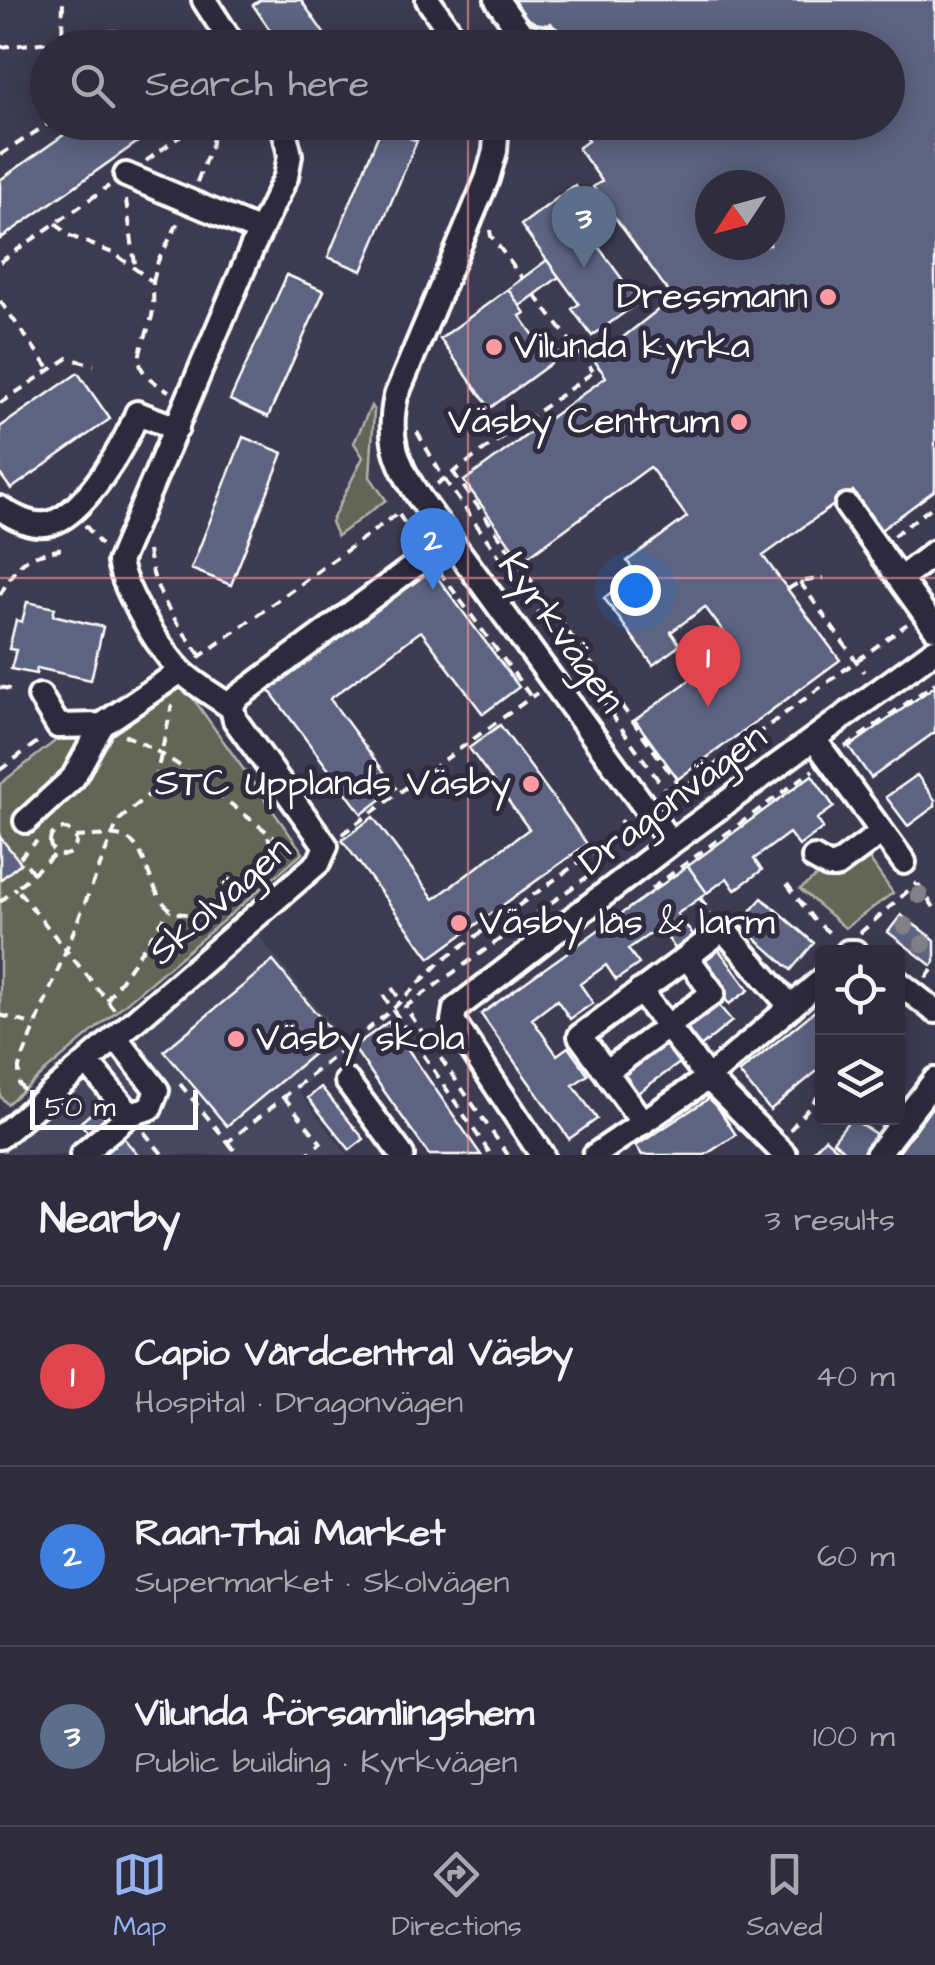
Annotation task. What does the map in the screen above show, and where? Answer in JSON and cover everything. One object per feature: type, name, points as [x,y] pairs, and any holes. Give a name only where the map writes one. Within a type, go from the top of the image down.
[{"type":"street","points":[[204,0],[223,30]]},
{"type":"street","points":[[428,0],[449,30]]},
{"type":"street","points":[[497,0],[509,30]]},
{"type":"street","points":[[283,140],[290,155],[286,177],[124,546],[119,562],[132,599],[176,673],[232,708],[242,692],[449,540]]},
{"type":"street","name":"Kyrkvägen","points":[[495,140],[486,179],[407,365],[391,418],[395,456],[449,540],[672,843]]},
{"type":"street","points":[[126,175],[260,231]]},
{"type":"street","points":[[0,508],[14,518],[38,525],[64,516],[100,478],[128,436],[137,413],[177,428]]},
{"type":"street","points":[[847,506],[929,620]]},
{"type":"street","points":[[900,579],[935,552]]},
{"type":"street","name":"Dragonvägen","points":[[542,1155],[453,1021],[454,1009],[672,843],[805,731],[879,692],[935,650]]},
{"type":"street","points":[[26,820],[73,778],[102,725],[176,673]]},
{"type":"street","points":[[36,694],[58,726],[102,725]]},
{"type":"street","name":"Skolvägen","points":[[0,1137],[320,862],[326,846],[234,720],[232,708]]},
{"type":"street","points":[[805,731],[904,862]]},
{"type":"street","points":[[814,858],[836,866],[882,832]]},
{"type":"street","points":[[643,1123],[580,1036],[722,929],[791,1007]]},
{"type":"street","points":[[606,1072],[713,993],[686,956]]},
{"type":"street","points":[[595,1155],[708,1078],[815,986]]},
{"type":"street","points":[[905,987],[935,1011]]},
{"type":"street","points":[[640,991],[708,1078],[781,1151]]},
{"type":"street","points":[[82,1155],[130,1114],[150,1108],[157,1090],[122,1033]]},
{"type":"street","points":[[87,1062],[130,1114]]},
{"type":"street","points":[[877,1155],[935,1080]]},
{"type":"street","points":[[347,1081],[402,1155]]},
{"type":"path","points":[[62,30],[63,0]]},
{"type":"path","points":[[199,30],[204,24]]},
{"type":"path","points":[[0,47],[30,46]]},
{"type":"path","points":[[0,155],[30,136]]},
{"type":"path","points":[[0,262],[175,140]]},
{"type":"path","points":[[126,175],[126,217],[135,267]]},
{"type":"path","points":[[56,223],[68,235],[115,254],[153,282],[153,313],[138,350],[138,363],[151,382],[186,400]]},
{"type":"path","points":[[490,224],[490,236],[522,278]]},
{"type":"path","points":[[535,295],[592,370]]},
{"type":"path","points":[[0,301],[50,370]]},
{"type":"path","points":[[0,403],[68,358],[94,364]]},
{"type":"path","points":[[36,1105],[19,1084],[19,1066],[110,837],[118,821],[153,791],[176,673],[592,370],[600,368]]},
{"type":"path","points":[[453,472],[681,788],[695,798]]},
{"type":"path","points":[[444,479],[676,805]]},
{"type":"path","points":[[877,548],[935,505]]},
{"type":"path","points":[[326,846],[533,699],[398,514]]},
{"type":"path","points":[[64,516],[119,562]]},
{"type":"path","points":[[0,595],[22,560],[33,554],[60,550],[64,516]]},
{"type":"path","points":[[139,519],[152,578],[165,608],[201,656]]},
{"type":"path","points":[[0,578],[5,586]]},
{"type":"path","points":[[788,589],[800,582],[824,578]]},
{"type":"path","points":[[800,582],[879,692]]},
{"type":"path","points":[[228,1142],[403,1004],[440,962],[856,661],[929,620]]},
{"type":"path","points":[[828,759],[935,682]]},
{"type":"path","points":[[0,687],[36,694]]},
{"type":"path","points":[[788,710],[805,731]]},
{"type":"path","points":[[102,725],[162,754],[298,852],[311,870]]},
{"type":"path","points":[[0,770],[58,726]]},
{"type":"path","points":[[620,820],[632,838],[623,851]]},
{"type":"path","points":[[56,852],[51,843],[53,831],[66,830],[75,837],[126,838],[134,843],[156,890],[170,909],[196,913],[216,908],[267,868],[272,857],[268,834]]},
{"type":"path","points":[[0,902],[56,852],[72,852],[75,837]]},
{"type":"path","points":[[440,962],[448,974],[591,874]]},
{"type":"path","points":[[854,945],[857,936],[917,883]]},
{"type":"path","points":[[787,884],[813,919],[843,945]]},
{"type":"path","points":[[16,888],[107,1000],[122,1033]]},
{"type":"path","points":[[107,1000],[170,909]]},
{"type":"path","points":[[392,988],[403,1004]]},
{"type":"path","points":[[383,995],[491,1155]]},
{"type":"path","points":[[0,1015],[35,1026]]},
{"type":"path","points":[[157,1090],[180,1084],[238,1155]]},
{"type":"path","points":[[284,1098],[321,1143],[306,1155]]},
{"type":"path","points":[[781,1151],[815,1098]]},
{"type":"shaded area","name":"Väsby skola","points":[[253,929],[349,1047],[298,1091],[348,1155],[0,1155]]},
{"type":"green space","points":[[371,406],[374,411],[370,477],[386,500],[337,536],[331,522],[363,457],[354,443]]},
{"type":"green space","points":[[170,666],[303,853],[7,1104],[0,1096],[0,784],[59,738],[115,708]]},
{"type":"green space","points":[[867,856],[893,893],[845,928],[800,889],[825,870]]},
{"type":"building","points":[[260,0],[301,0],[322,30],[270,30],[253,5]]},
{"type":"building","name":"Väsby Centrum","points":[[513,0],[935,0],[935,490],[881,530],[853,491],[763,556],[840,660],[678,779],[635,720],[735,647],[705,607],[671,632],[680,645],[653,665],[604,598],[636,574],[627,561],[687,517],[650,467],[522,561],[464,481],[606,377],[594,360],[673,298],[593,187],[602,181],[578,148],[587,140],[905,140],[905,30],[556,30],[551,23],[544,28],[509,7]]},
{"type":"building","points":[[57,140],[140,140],[0,239],[0,180]]},
{"type":"building","points":[[376,140],[417,141],[362,271],[328,257]]},
{"type":"building","points":[[575,185],[600,219],[586,230],[639,302],[592,336],[572,309],[579,304],[521,225]]},
{"type":"building","points":[[547,260],[559,277],[520,306],[508,289]]},
{"type":"building","points":[[287,275],[324,291],[268,417],[230,400]]},
{"type":"building","name":"Vilunda kyrka","points":[[508,289],[525,313],[520,316],[544,350],[552,344],[561,356],[490,408],[440,339]]},
{"type":"building","points":[[78,373],[110,419],[11,489],[0,474],[0,427]]},
{"type":"building","points":[[243,437],[283,453],[231,585],[191,569]]},
{"type":"building","points":[[431,569],[519,687],[483,714],[421,631],[330,699],[396,788],[362,814],[269,690]]},
{"type":"building","points":[[27,602],[55,608],[53,615],[103,627],[91,680],[37,668],[36,674],[11,669],[16,650],[9,649],[16,620],[22,622]]},
{"type":"building","points":[[935,686],[935,732],[871,778],[849,747]]},
{"type":"building","points":[[500,725],[587,844],[430,958],[342,840],[373,817],[434,899],[529,829],[469,748]]},
{"type":"building","points":[[812,775],[834,807],[817,819],[823,828],[799,846],[789,833],[754,859],[762,870],[735,890],[727,878],[707,893],[688,866]]},
{"type":"building","points":[[917,775],[935,800],[935,806],[908,826],[886,797]]},
{"type":"building","points":[[0,837],[21,863],[0,880]]},
{"type":"building","points":[[688,866],[707,893],[677,914],[695,937],[676,950],[660,927],[628,949],[639,964],[616,980],[606,965],[580,984],[593,1003],[570,1019],[557,1000],[532,1019],[557,1055],[568,1047],[588,1075],[573,1085],[597,1119],[569,1139],[481,1014]]},
{"type":"building","points":[[762,898],[814,943],[791,970],[739,924]]},
{"type":"building","points":[[901,915],[935,940],[935,962],[932,966],[888,932]]},
{"type":"building","points":[[719,950],[749,990],[729,1004],[699,964]]},
{"type":"building","points":[[273,961],[335,1036],[227,1126],[164,1051]]},
{"type":"building","points":[[716,1002],[732,1021],[698,1049],[682,1030]]},
{"type":"building","points":[[815,1011],[815,1073],[770,1110],[739,1073]]},
{"type":"building","points":[[388,1022],[481,1155],[429,1155],[353,1047]]},
{"type":"building","points":[[669,1039],[684,1060],[632,1097],[617,1076]]},
{"type":"building","points":[[321,1087],[364,1139],[350,1150],[308,1098]]},
{"type":"building","points":[[711,1097],[736,1135],[705,1155],[642,1155],[636,1146]]},
{"type":"building","points":[[935,1103],[935,1155],[897,1155],[908,1140]]},
{"type":"building","points":[[97,1108],[108,1120],[90,1135],[80,1123]]},
{"type":"building","points":[[846,1125],[862,1125],[879,1136],[864,1155],[850,1155],[833,1141]]},
{"type":"building","points":[[121,1135],[138,1155],[97,1155]]},
{"type":"building","points":[[825,1138],[844,1155],[810,1155]]},
{"type":"place","name":"Vilunda församlingshem","points":[[584,268]]},
{"type":"place","name":"Dressmann","points":[[828,297]]},
{"type":"place","name":"Vilunda kyrka","points":[[494,347]]},
{"type":"place","name":"Väsby Centrum","points":[[739,422]]},
{"type":"place","name":"Raan-Thai Market","points":[[433,590]]},
{"type":"place","name":"Capio Vårdcentral Väsby","points":[[708,707]]},
{"type":"place","name":"STC Upplands Väsby","points":[[531,784]]},
{"type":"place","name":"Väsby lås & larm","points":[[459,923]]},
{"type":"place","name":"Väsby skola","points":[[236,1039]]}]
